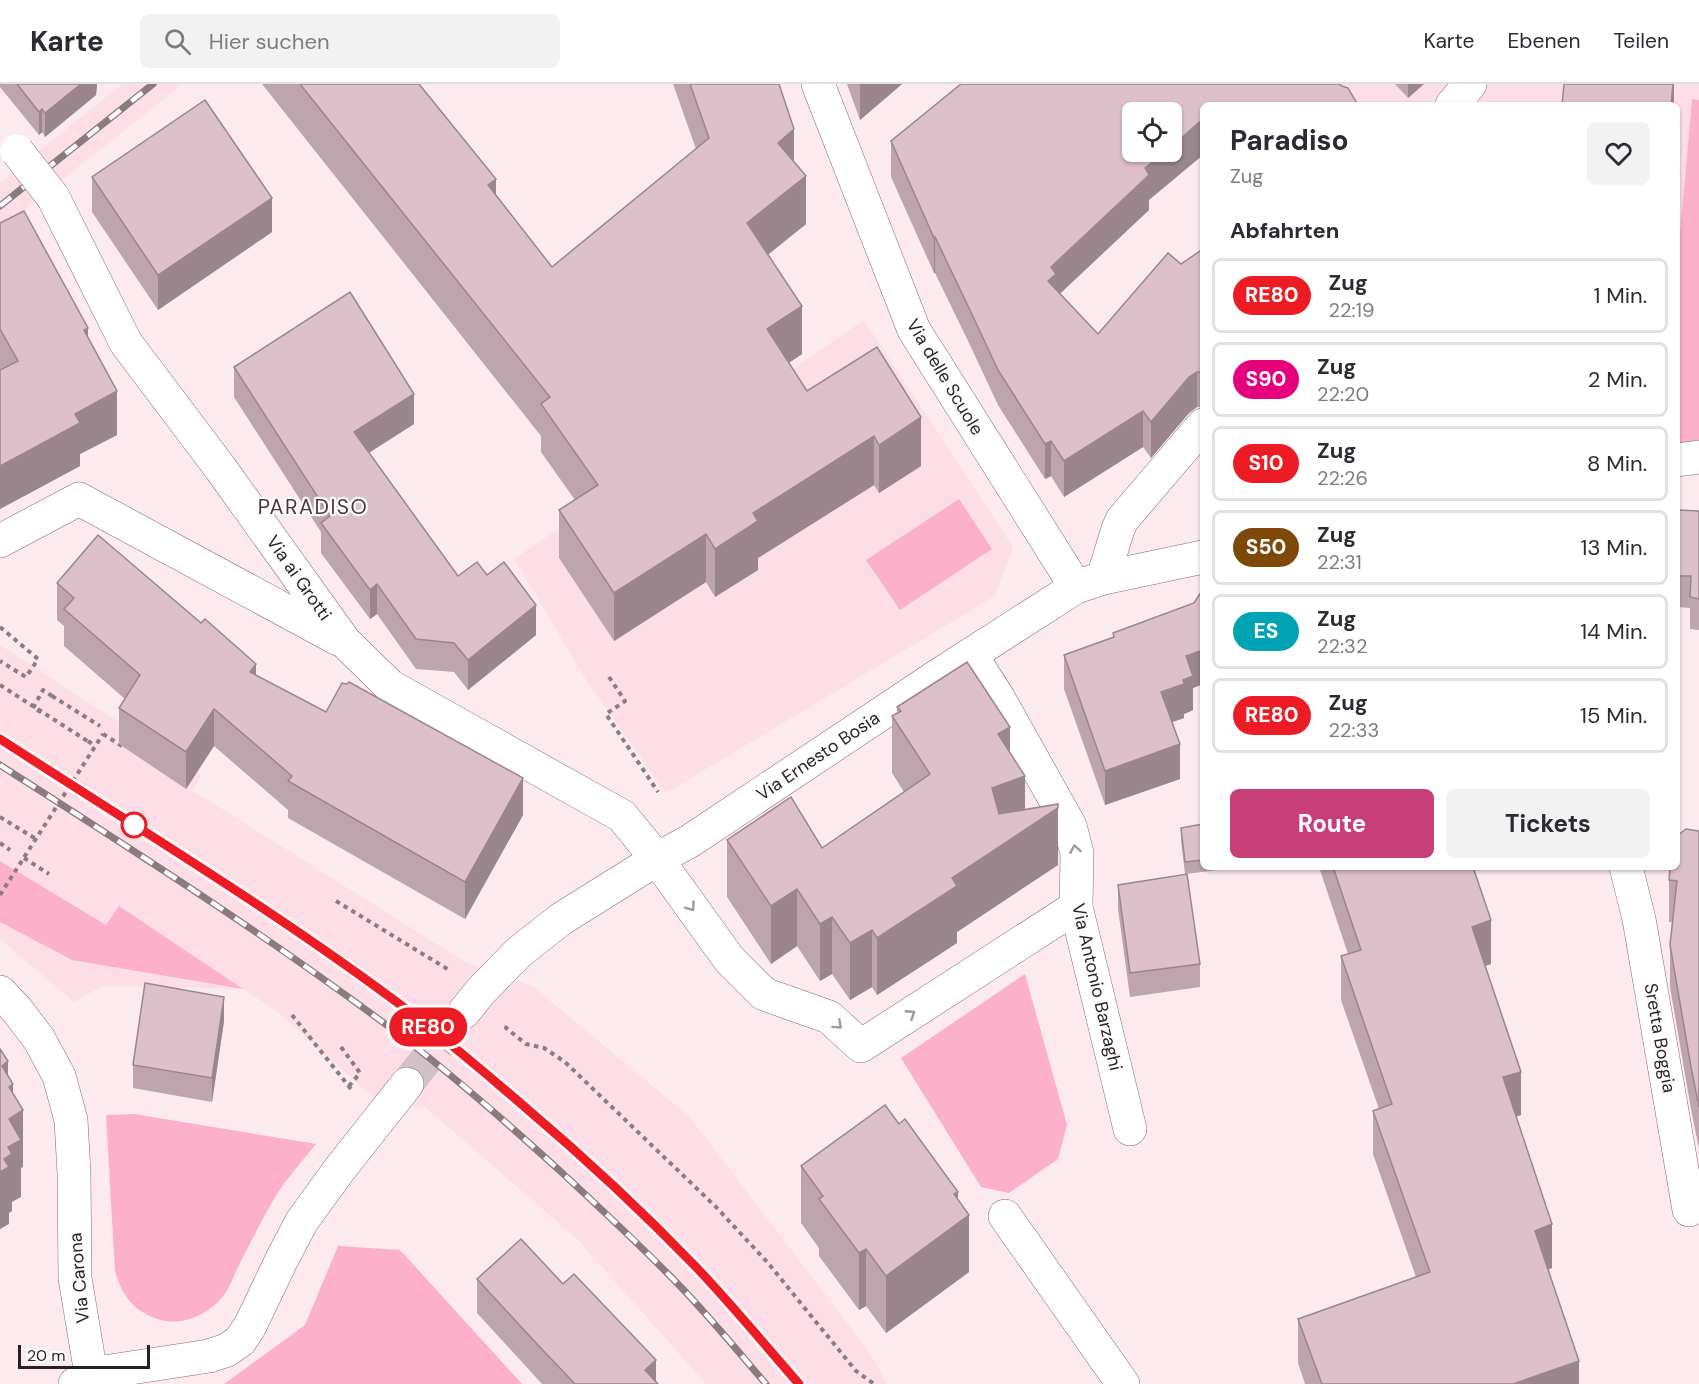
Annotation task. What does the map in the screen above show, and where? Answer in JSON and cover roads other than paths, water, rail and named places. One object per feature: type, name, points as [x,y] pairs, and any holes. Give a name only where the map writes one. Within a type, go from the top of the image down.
[{"type":"street","name":"Via delle Scuole","points":[[818,84],[914,330],[1090,582]]},
{"type":"street","points":[[1455,102],[1470,84]]},
{"type":"street","name":"Via ai Grotti","points":[[8,144],[53,197],[126,343],[221,469],[345,642],[390,686],[622,816],[657,859]]},
{"type":"street","points":[[1090,582],[1122,520],[1200,429]]},
{"type":"street","points":[[1680,460],[1699,457]]},
{"type":"street","points":[[0,541],[79,499],[345,642]]},
{"type":"street","name":"Via Ernesto Bosia","points":[[464,1012],[518,953],[561,919],[690,841],[971,655],[1090,582],[1200,558]]},
{"type":"street","name":"Via Antonio Barzaghi","points":[[971,655],[999,699],[1070,826],[1077,853],[1077,907],[1130,1129]]},
{"type":"street","points":[[657,859],[729,959],[764,994],[830,1017],[861,1046],[1077,907]]},
{"type":"street","name":"Sretta Boggia","points":[[1627,870],[1639,919],[1689,1210]]},
{"type":"street","name":"Via Carona","points":[[0,992],[39,1039],[59,1076],[71,1120],[75,1278],[80,1312],[83,1379],[209,1356],[227,1350],[240,1341],[250,1326],[302,1221],[407,1084]]},
{"type":"street","points":[[1005,1216],[1123,1384]]},
{"type":"tunnel","points":[[407,1084],[464,1012]]},
{"type":"railway","points":[[0,206],[153,84]]},
{"type":"railway","points":[[0,739],[313,943],[441,1036],[564,1141],[631,1202],[709,1281],[799,1384]]},
{"type":"railway","points":[[0,765],[250,928],[348,996],[438,1065],[539,1152],[648,1254],[700,1308],[766,1384]]},
{"type":"train","name":"RE80","points":[[0,739],[218,879],[317,946],[414,1016],[479,1068],[570,1146],[641,1212],[696,1267],[799,1384]]},
{"type":"district","name":"PARADISO","points":[[313,507]]}]
